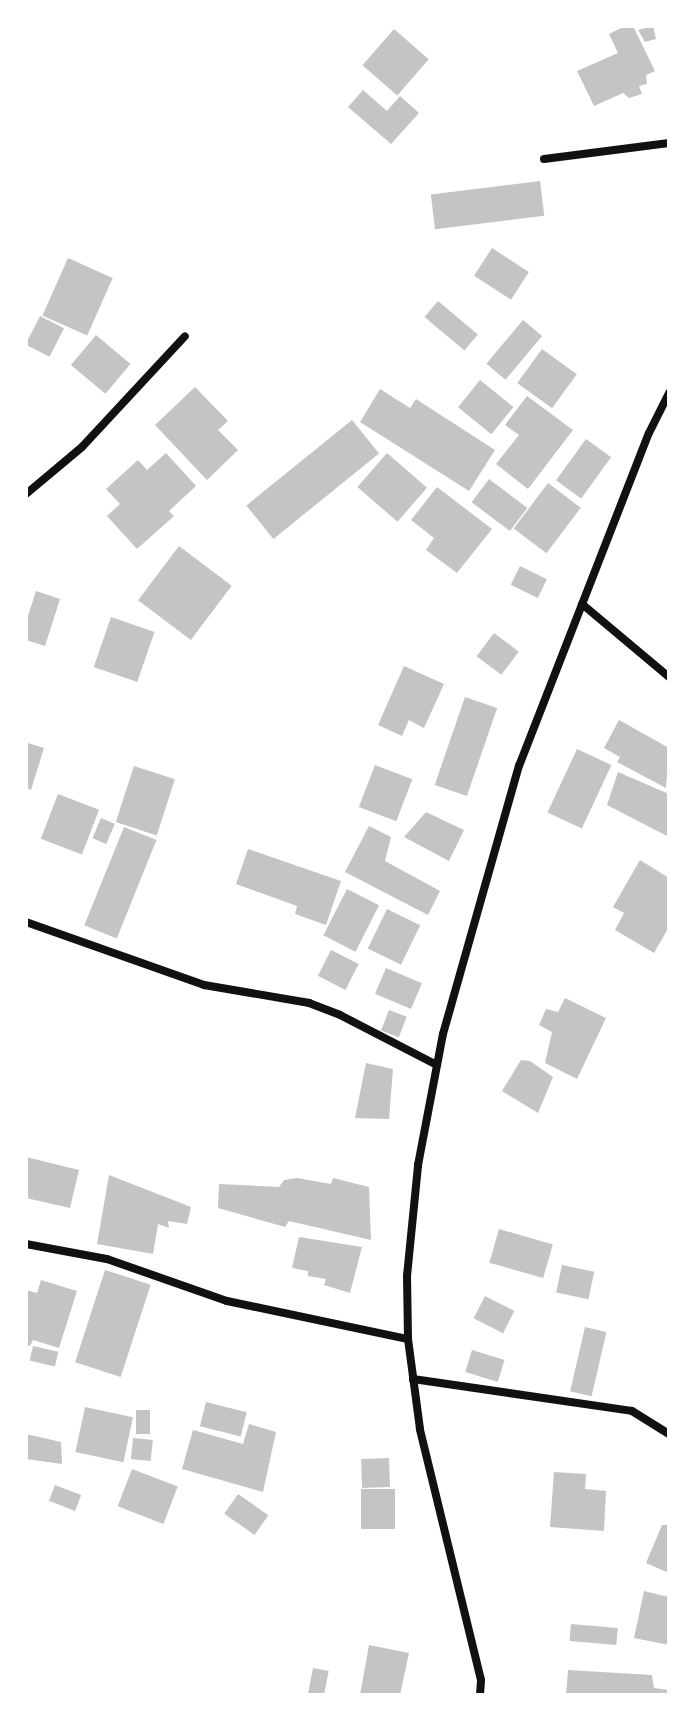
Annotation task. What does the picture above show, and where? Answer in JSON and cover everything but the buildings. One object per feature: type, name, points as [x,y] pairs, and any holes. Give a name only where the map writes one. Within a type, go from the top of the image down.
[{"type":"street","points":[[544,159],[669,143]]},
{"type":"street","points":[[26,494],[82,447],[185,336]]},
{"type":"street","points":[[480,1695],[481,1680],[420,1429],[408,1339],[407,1276],[418,1165],[437,1065],[519,766],[649,433],[669,393]]},
{"type":"street","points":[[582,604],[669,677]]},
{"type":"street","points":[[26,922],[204,985],[309,1003],[340,1015],[437,1065]]},
{"type":"street","points":[[26,1244],[107,1259],[227,1301],[408,1339]]},
{"type":"street","points":[[413,1379],[632,1411],[669,1434]]}]
